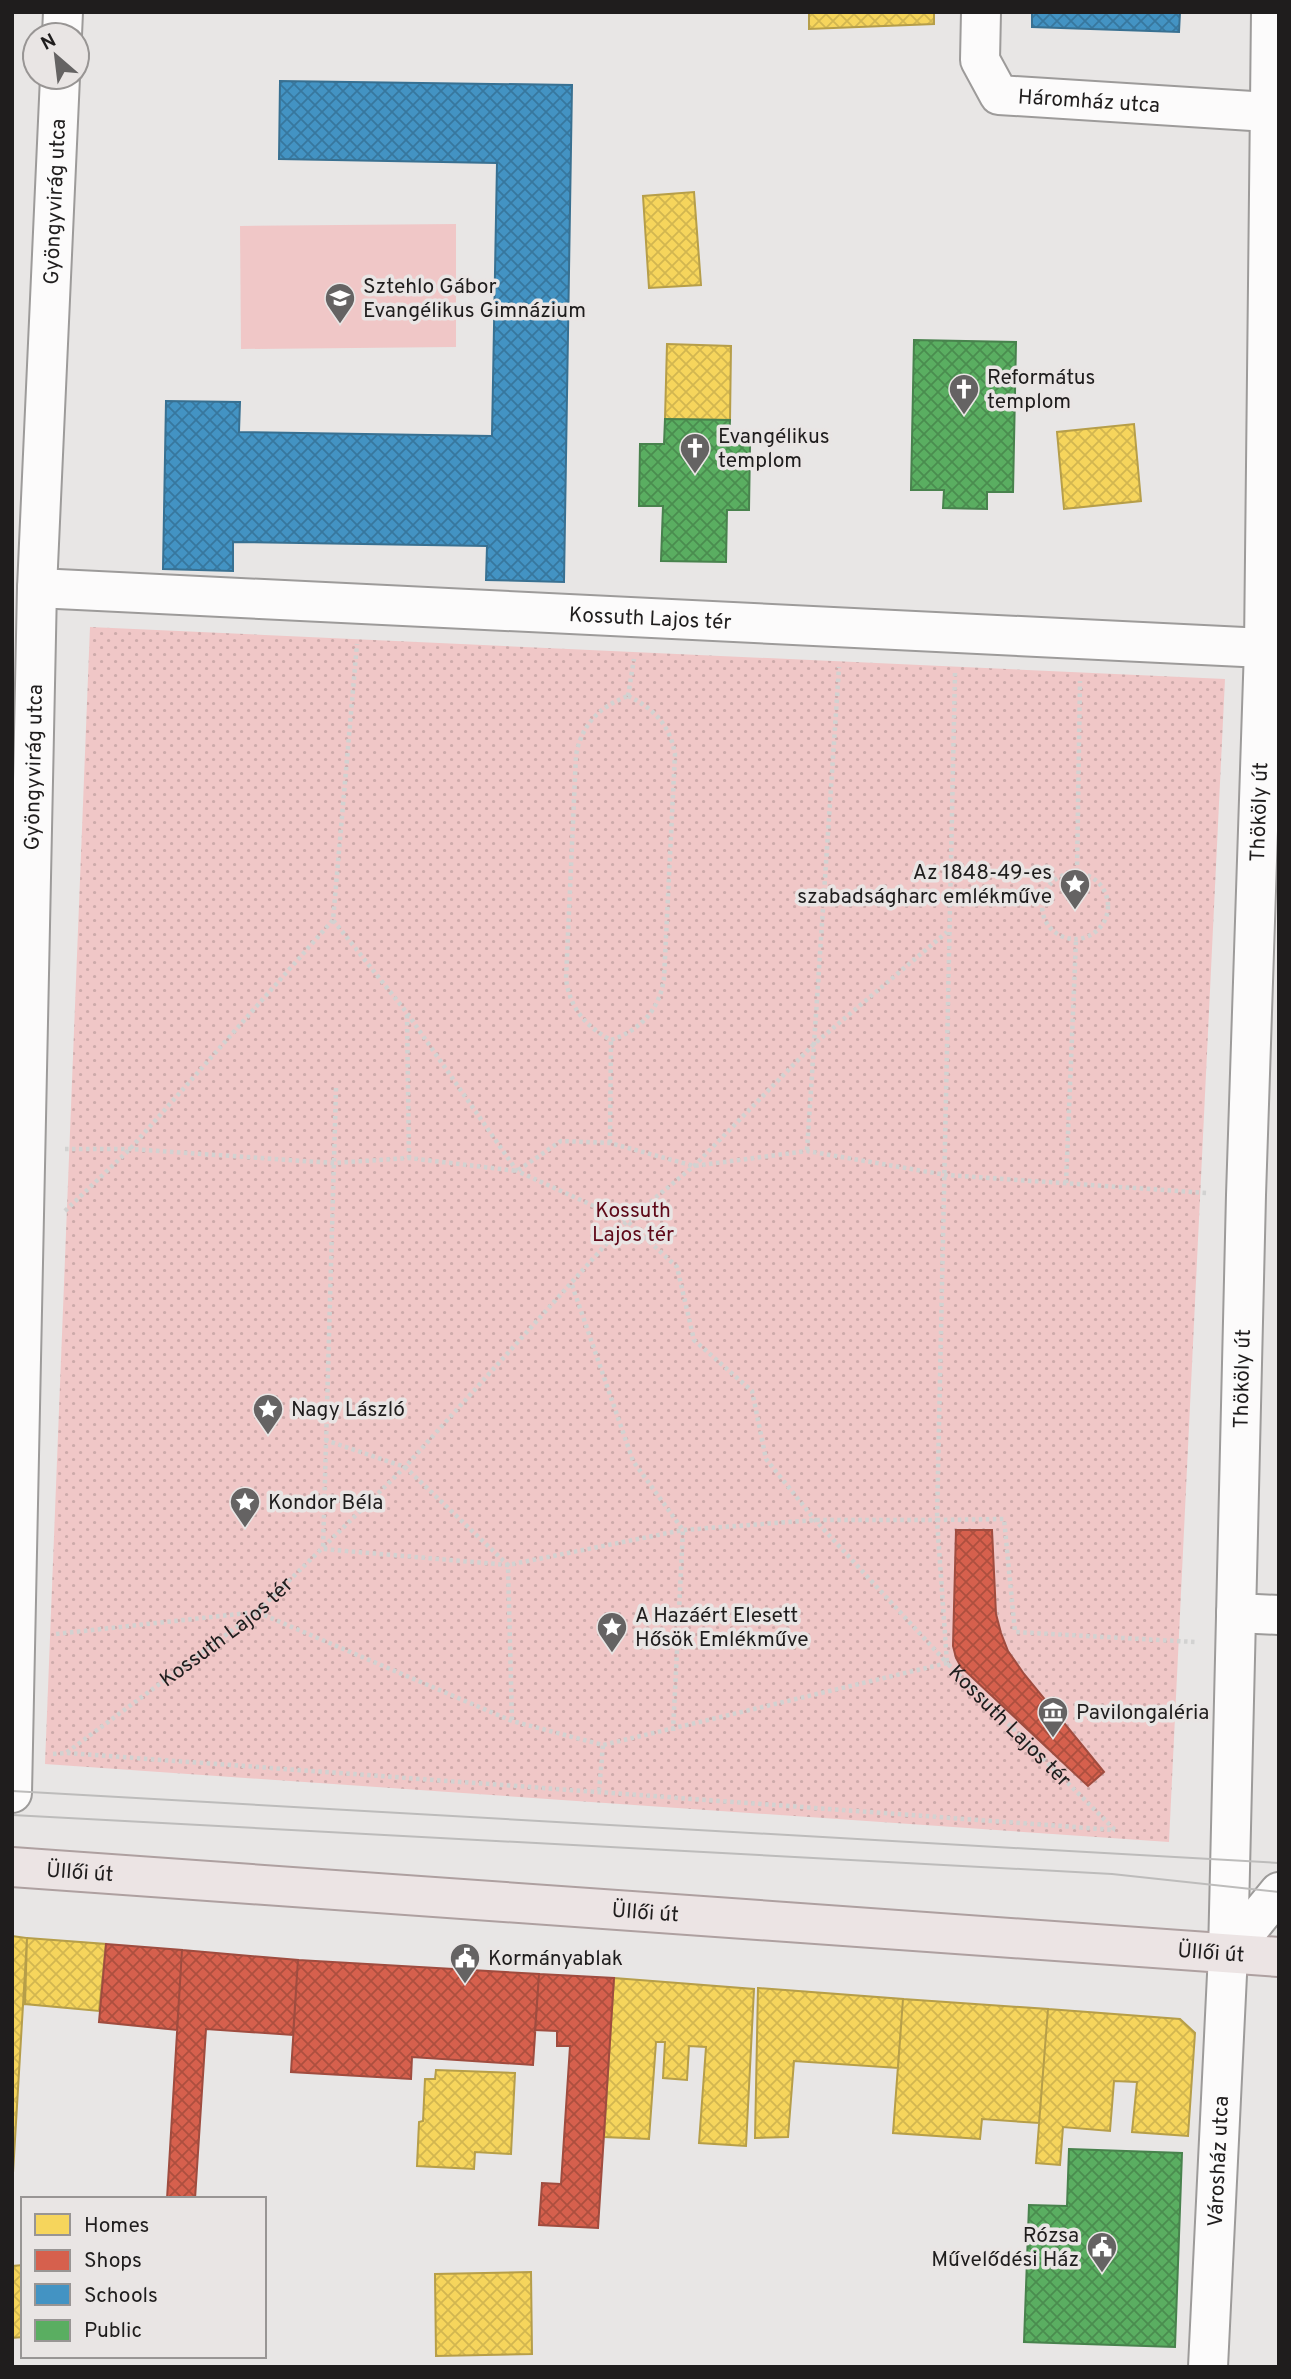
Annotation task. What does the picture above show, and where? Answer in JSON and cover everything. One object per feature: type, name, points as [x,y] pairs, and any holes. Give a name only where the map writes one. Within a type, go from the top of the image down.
[{"type":"main road","name":"Üllői út","points":[[12,1867],[1279,1957]]},
{"type":"street","name":"Háromház utca","points":[[981,12],[980,60],[999,95],[1268,112]]},
{"type":"street","name":"Thököly út","points":[[1228,1954],[1246,1195],[1264,648],[1271,12]]},
{"type":"street","name":"Gyöngyvirág utca","points":[[13,1775],[15,1472],[37,589],[59,91]]},
{"type":"street","name":"Kossuth Lajos tér","points":[[37,589],[1264,648]]},
{"type":"street","points":[[1235,1628],[1279,1615]]},
{"type":"street","points":[[1228,1954],[1279,1892]]},
{"type":"street","name":"Városház utca","points":[[1208,2367],[1228,1954]]},
{"type":"path","points":[[22,1252],[130,1149],[334,920],[360,604]]},
{"type":"path","points":[[807,1150],[842,628]]},
{"type":"path","name":"Kossuth Lajos tér","points":[[599,1791],[1115,1830],[947,1663],[937,1520],[946,1175],[947,932],[956,633]]},
{"type":"path","points":[[1077,872],[1081,639]]},
{"type":"path","points":[[628,696],[644,704],[664,723],[676,754],[664,978],[657,1007],[636,1028],[611,1040],[579,1016],[569,996],[566,979],[576,755],[584,729],[601,709],[628,696]]},
{"type":"path","points":[[1077,872],[1088,875],[1105,890],[1109,912],[1097,932],[1076,940],[1056,934],[1049,926],[1042,906],[1049,886],[1056,878],[1077,872]]},
{"type":"path","points":[[334,920],[407,1013],[517,1171]]},
{"type":"path","name":"Kossuth Lajos tér","points":[[66,1752],[257,1612],[405,1467],[627,1221],[694,1166],[813,1045],[947,932]]},
{"type":"path","points":[[1066,1183],[1076,940]]},
{"type":"path","points":[[407,1013],[409,1158]]},
{"type":"path","points":[[610,1143],[611,1040]]},
{"type":"path","points":[[336,1088],[323,1549],[508,1565],[683,1530],[815,1520],[1004,1519],[1015,1632],[1235,1628]]},
{"type":"path","points":[[517,1171],[561,1141],[610,1143],[694,1166],[807,1150],[946,1175],[1246,1195]]},
{"type":"path","points":[[13,1639],[257,1612],[512,1721],[603,1745],[673,1731],[947,1663],[815,1520],[766,1458],[752,1391],[694,1340],[677,1267],[627,1221],[517,1171],[409,1158],[333,1163],[130,1149],[24,1149]]},
{"type":"path","points":[[572,1285],[634,1461],[683,1530],[673,1731]]},
{"type":"path","points":[[325,1440],[405,1467],[508,1565],[512,1721]]},
{"type":"path","points":[[13,1775],[66,1752],[599,1791],[603,1745]]},
{"type":"green space","points":[[456,224],[456,347],[241,349],[240,226]]},
{"type":"green space","name":"Kossuth Lajos tér","points":[[90,627],[1225,679],[1169,1842],[45,1764]]},
{"type":"building: Homes","points":[[809,12],[934,12],[934,24],[809,29]]},
{"type":"building: Homes","points":[[694,192],[701,285],[649,288],[643,196]]},
{"type":"building: Homes","points":[[667,344],[731,346],[730,420],[665,419]]},
{"type":"building: Homes","points":[[1134,424],[1141,501],[1064,509],[1057,432]]},
{"type":"building: Homes","points":[[12,1936],[27,1938],[13,2173],[12,2173]]},
{"type":"building: Homes","points":[[27,1938],[106,1944],[99,2011],[25,2004]]},
{"type":"building: Homes","points":[[614,1978],[754,1989],[746,2146],[699,2143],[706,2047],[689,2046],[687,2080],[663,2078],[665,2042],[656,2042],[649,2139],[604,2137]]},
{"type":"building: Homes","points":[[758,1988],[903,1999],[898,2068],[794,2061],[788,2137],[755,2138]]},
{"type":"building: Homes","points":[[903,1999],[1048,2009],[1039,2123],[982,2119],[980,2139],[893,2133]]},
{"type":"building: Homes","points":[[1048,2009],[1180,2019],[1195,2033],[1188,2136],[1132,2132],[1137,2082],[1114,2081],[1110,2131],[1063,2127],[1060,2165],[1036,2163]]},
{"type":"building: Homes","points":[[436,2070],[515,2073],[511,2154],[475,2152],[474,2169],[417,2166],[425,2079],[435,2079]]},
{"type":"building: Homes","points":[[21,2265],[21,2337],[12,2338],[12,2266]]},
{"type":"building: Homes","points":[[531,2272],[532,2354],[436,2356],[435,2274]]},
{"type":"building: Shops","points":[[956,1530],[992,1530],[996,1614],[1001,1633],[1008,1651],[1024,1674],[1104,1772],[1088,1786],[961,1667],[956,1658],[953,1646]]},
{"type":"building: Shops","points":[[106,1944],[182,1950],[177,2030],[99,2022]]},
{"type":"building: Shops","points":[[182,1950],[298,1960],[293,2035],[206,2029],[195,2197],[167,2197]]},
{"type":"building: Shops","points":[[298,1960],[539,1974],[533,2065],[412,2057],[411,2079],[291,2072]]},
{"type":"building: Shops","points":[[539,1974],[614,1978],[598,2228],[539,2225],[542,2183],[561,2184],[570,2046],[557,2046],[557,2031],[535,2030]]},
{"type":"building: Schools","points":[[1032,12],[1180,12],[1179,32],[1032,27]]},
{"type":"building: Schools","points":[[280,81],[572,85],[564,582],[486,580],[487,546],[233,542],[233,571],[163,569],[166,401],[240,402],[239,432],[492,436],[497,163],[279,159]]},
{"type":"building: Public","name":"Református templom","points":[[914,340],[1016,342],[1013,492],[987,492],[987,509],[943,508],[944,490],[911,490]]},
{"type":"building: Public","name":"Evangélikus templom","points":[[665,419],[730,420],[729,443],[750,444],[749,510],[727,510],[726,562],[661,561],[663,506],[639,506],[640,444],[664,444]]},
{"type":"building: Public","name":"Rózsa Művelődési Ház","points":[[1069,2149],[1182,2153],[1175,2347],[1024,2342],[1029,2205],[1067,2206]]},
{"type":"tram line","points":[[12,1791],[1279,1863]]},
{"type":"tram line","points":[[12,1815],[1112,1874],[1279,1892]]},
{"type":"place","name":"Sztehlo Gábor Evangélikus Gimnázium","points":[[340,325]]},
{"type":"place","name":"Református templom","points":[[964,416]]},
{"type":"place","name":"Evangélikus templom","points":[[695,475]]},
{"type":"place","name":"Az 1848-49-es szabadságharc emlékműve","points":[[1075,911]]},
{"type":"place","name":"Nagy László","points":[[268,1436]]},
{"type":"place","name":"Kondor Béla","points":[[245,1529]]},
{"type":"place","name":"A Hazáért Elesett Hősök Emlékműve","points":[[612,1654]]},
{"type":"place","name":"Pavilongaléria","points":[[1053,1739]]},
{"type":"place","name":"Kormányablak","points":[[465,1985]]},
{"type":"place","name":"Rózsa Művelődési Ház","points":[[1102,2274]]}]
